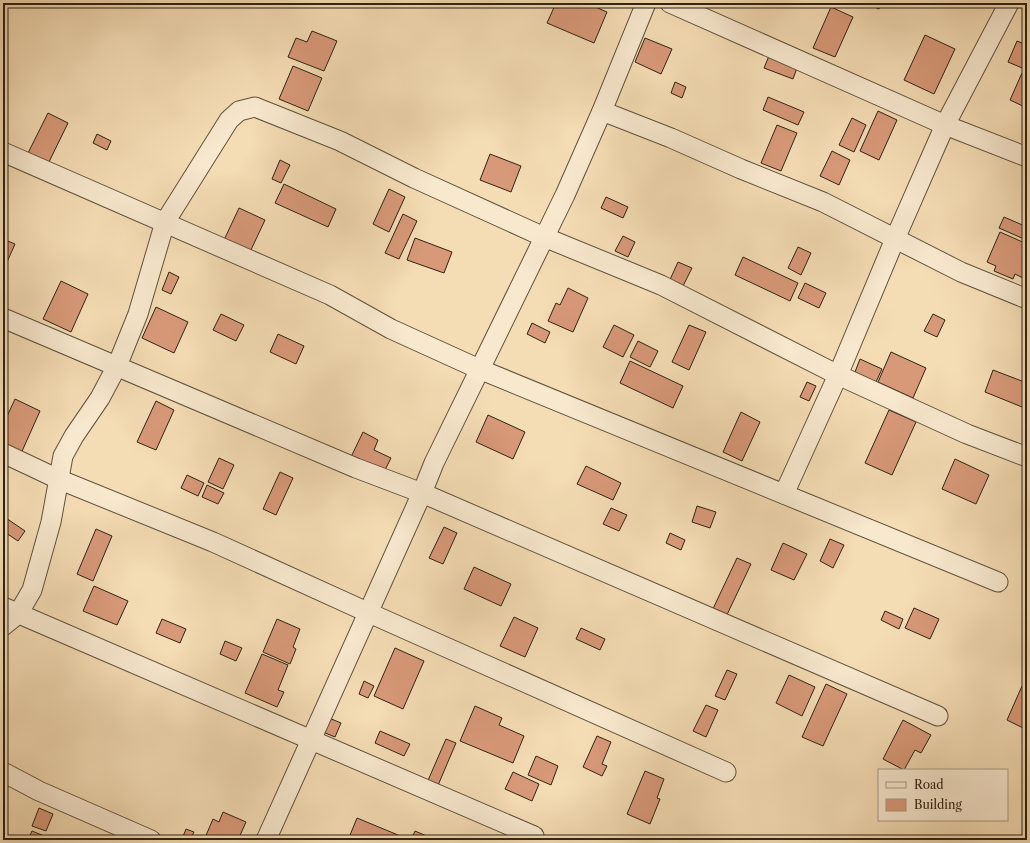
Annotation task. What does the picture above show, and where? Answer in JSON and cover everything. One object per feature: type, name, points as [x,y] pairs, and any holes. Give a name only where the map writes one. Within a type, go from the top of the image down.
[{"type":"street","points":[[266,840],[367,612],[422,493],[434,463],[544,237],[602,111],[646,3]]},
{"type":"street","points":[[670,3],[945,125],[1027,157]]},
{"type":"street","points":[[784,494],[838,375],[945,125],[1009,3]]},
{"type":"street","points":[[3,626],[10,611],[32,590],[51,522],[63,456],[74,436],[100,398],[117,366],[138,314],[165,222],[229,120],[239,111],[255,107],[340,141],[414,178],[544,237],[661,285],[838,375],[967,434],[1027,457]]},
{"type":"street","points":[[602,111],[672,138],[741,169],[823,202],[962,272],[1027,299]]},
{"type":"street","points":[[3,152],[330,295],[391,329],[479,369],[998,582]]},
{"type":"street","points":[[3,318],[356,468],[422,493],[938,716]]},
{"type":"street","points":[[3,453],[58,479],[213,542],[726,772]]},
{"type":"street","points":[[10,611],[534,836]]},
{"type":"street","points":[[3,772],[39,791],[151,840]]},
{"type":"building","points":[[556,3],[586,3],[607,12],[594,43],[547,23]]},
{"type":"building","points":[[716,3],[725,3],[723,6]]},
{"type":"building","points":[[865,3],[881,3],[879,9]]},
{"type":"building","points":[[831,7],[853,17],[835,57],[813,48]]},
{"type":"building","points":[[312,31],[337,41],[324,71],[288,57],[296,38],[307,42]]},
{"type":"building","points":[[925,35],[955,49],[934,94],[904,80]]},
{"type":"building","points":[[645,38],[672,49],[661,74],[635,62]]},
{"type":"building","points":[[1017,41],[1027,45],[1027,70],[1008,62]]},
{"type":"building","points":[[769,56],[797,68],[793,79],[764,68]]},
{"type":"building","points":[[293,66],[322,78],[308,111],[279,99]]},
{"type":"building","points":[[1022,73],[1027,75],[1027,108],[1010,100]]},
{"type":"building","points":[[675,82],[686,87],[682,98],[671,93]]},
{"type":"building","points":[[768,97],[804,112],[798,125],[763,110]]},
{"type":"building","points":[[878,111],[897,120],[879,160],[860,151]]},
{"type":"building","points":[[48,113],[68,123],[47,166],[27,155]]},
{"type":"building","points":[[852,118],[866,125],[854,152],[839,145]]},
{"type":"building","points":[[777,125],[797,133],[781,171],[761,163]]},
{"type":"building","points":[[97,134],[111,141],[107,150],[93,143]]},
{"type":"building","points":[[832,151],[850,160],[839,185],[820,176]]},
{"type":"building","points":[[490,154],[521,166],[511,192],[480,180]]},
{"type":"building","points":[[280,160],[290,165],[281,183],[272,179]]},
{"type":"building","points":[[284,184],[336,209],[328,227],[275,203]]},
{"type":"building","points":[[389,189],[405,197],[389,232],[373,224]]},
{"type":"building","points":[[606,197],[628,207],[623,218],[601,208]]},
{"type":"building","points":[[239,208],[265,220],[250,252],[224,240]]},
{"type":"building","points":[[403,214],[417,221],[399,259],[385,253]]},
{"type":"building","points":[[1004,217],[1027,227],[1024,239],[999,228]]},
{"type":"building","points":[[1000,232],[1027,244],[1027,280],[1015,274],[1013,279],[994,271],[996,266],[987,262]]},
{"type":"building","points":[[623,236],[635,242],[628,257],[615,251]]},
{"type":"building","points":[[415,238],[452,252],[444,273],[407,260]]},
{"type":"building","points":[[3,239],[15,244],[3,271]]},
{"type":"building","points":[[798,247],[811,253],[801,275],[788,268]]},
{"type":"building","points":[[743,257],[798,283],[790,301],[735,275]]},
{"type":"building","points":[[678,262],[692,268],[681,290],[668,284]]},
{"type":"building","points":[[169,272],[179,277],[171,294],[162,290]]},
{"type":"building","points":[[61,281],[88,294],[71,332],[43,319]]},
{"type":"building","points":[[805,283],[826,293],[819,308],[798,298]]},
{"type":"building","points":[[568,288],[588,298],[573,332],[548,321],[556,303],[560,305]]},
{"type":"building","points":[[156,307],[188,322],[174,353],[142,338]]},
{"type":"building","points":[[221,314],[244,325],[236,341],[213,330]]},
{"type":"building","points":[[933,314],[945,320],[937,337],[924,331]]},
{"type":"building","points":[[532,323],[550,332],[545,343],[527,334]]},
{"type":"building","points":[[614,325],[634,335],[623,357],[603,347]]},
{"type":"building","points":[[689,325],[706,332],[689,370],[672,362]]},
{"type":"building","points":[[278,334],[304,346],[296,364],[270,352]]},
{"type":"building","points":[[638,341],[658,351],[650,367],[630,357]]},
{"type":"building","points":[[891,352],[926,368],[913,398],[878,382]]},
{"type":"building","points":[[860,359],[882,369],[876,382],[855,372]]},
{"type":"building","points":[[630,361],[683,386],[673,408],[620,383]]},
{"type":"building","points":[[993,370],[1027,383],[1027,409],[985,392]]},
{"type":"building","points":[[807,382],[816,386],[809,401],[800,397]]},
{"type":"building","points":[[15,399],[40,411],[19,458],[3,450],[3,425]]},
{"type":"building","points":[[156,401],[174,410],[156,450],[137,442]]},
{"type":"building","points":[[889,410],[916,422],[892,475],[865,463]]},
{"type":"building","points":[[741,412],[760,422],[742,461],[723,452]]},
{"type":"building","points":[[488,415],[525,432],[513,459],[476,442]]},
{"type":"building","points":[[363,432],[378,440],[374,450],[391,458],[384,472],[351,457]]},
{"type":"building","points":[[219,458],[234,465],[223,489],[208,482]]},
{"type":"building","points":[[955,459],[989,475],[976,504],[942,489]]},
{"type":"building","points":[[586,466],[621,483],[613,500],[577,484]]},
{"type":"building","points":[[280,472],[293,478],[276,515],[263,509]]},
{"type":"building","points":[[187,475],[204,483],[198,496],[181,488]]},
{"type":"building","points":[[207,485],[224,493],[218,504],[202,497]]},
{"type":"building","points":[[697,506],[716,512],[710,528],[692,522]]},
{"type":"building","points":[[611,508],[627,515],[619,531],[603,524]]},
{"type":"building","points":[[3,516],[25,531],[18,541],[3,531]]},
{"type":"building","points":[[444,527],[457,533],[443,564],[429,558]]},
{"type":"building","points":[[96,529],[112,536],[93,581],[77,574]]},
{"type":"building","points":[[670,533],[685,540],[681,550],[666,543]]},
{"type":"building","points":[[830,539],[844,545],[833,568],[820,561]]},
{"type":"building","points":[[783,543],[807,554],[794,580],[771,570]]},
{"type":"building","points":[[737,558],[751,564],[725,619],[711,613]]},
{"type":"building","points":[[474,567],[511,584],[501,606],[464,589]]},
{"type":"building","points":[[94,586],[128,601],[117,625],[83,611]]},
{"type":"building","points":[[914,608],[939,619],[930,639],[905,628]]},
{"type":"building","points":[[885,611],[903,619],[899,629],[881,620]]},
{"type":"building","points":[[514,617],[538,628],[525,657],[500,646]]},
{"type":"building","points":[[162,619],[186,629],[180,643],[156,633]]},
{"type":"building","points":[[277,619],[300,629],[293,647],[296,649],[290,664],[263,652]]},
{"type":"building","points":[[581,628],[605,639],[600,650],[576,639]]},
{"type":"building","points":[[225,641],[242,648],[236,661],[220,654]]},
{"type":"building","points":[[395,648],[424,661],[403,709],[374,696]]},
{"type":"building","points":[[262,654],[288,665],[278,690],[284,692],[277,707],[245,693]]},
{"type":"building","points":[[727,670],[737,674],[725,700],[715,696]]},
{"type":"building","points":[[789,675],[815,687],[802,716],[776,703]]},
{"type":"building","points":[[364,681],[374,686],[368,698],[359,694]]},
{"type":"building","points":[[826,684],[847,694],[823,746],[802,737]]},
{"type":"building","points":[[1022,686],[1027,688],[1027,730],[1007,720]]},
{"type":"building","points":[[706,705],[718,710],[706,737],[693,731]]},
{"type":"building","points":[[475,706],[502,718],[499,725],[524,736],[513,763],[460,741]]},
{"type":"building","points":[[329,718],[341,723],[335,737],[323,732]]},
{"type":"building","points":[[903,720],[931,735],[921,753],[915,750],[905,769],[883,759]]},
{"type":"building","points":[[380,731],[410,744],[404,756],[375,743]]},
{"type":"building","points":[[597,736],[611,742],[602,764],[607,766],[602,776],[583,767]]},
{"type":"building","points":[[446,739],[456,743],[436,790],[426,785]]},
{"type":"building","points":[[536,756],[558,766],[551,785],[528,775]]},
{"type":"building","points":[[645,771],[664,779],[657,798],[660,799],[650,824],[627,814]]},
{"type":"building","points":[[513,772],[539,784],[532,801],[505,789]]},
{"type":"building","points":[[39,808],[53,814],[46,831],[32,826]]},
{"type":"building","points":[[223,812],[246,822],[238,840],[204,840],[213,819],[219,822]]},
{"type":"building","points":[[357,818],[398,835],[396,840],[348,840]]},
{"type":"building","points":[[186,829],[194,832],[190,840],[182,839]]},
{"type":"building","points":[[32,831],[44,836],[42,840],[28,840]]},
{"type":"building","points":[[415,831],[429,837],[428,840],[411,840]]},
{"type":"building","points":[[54,836],[63,840],[52,840]]}]
